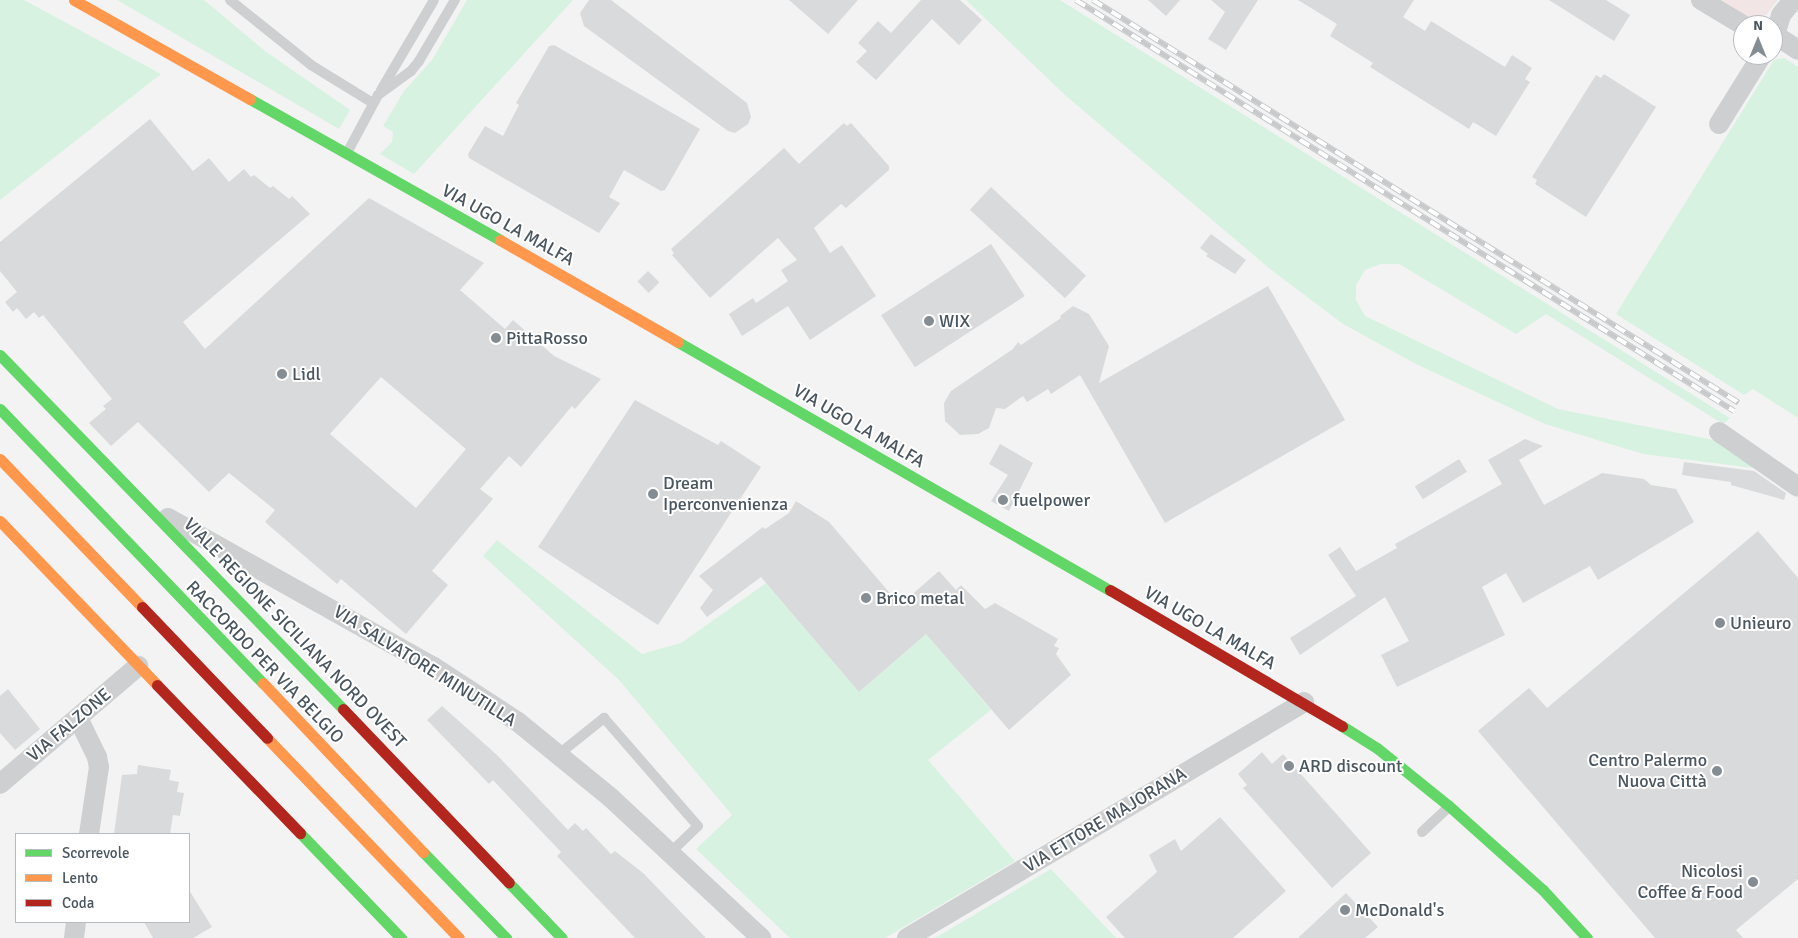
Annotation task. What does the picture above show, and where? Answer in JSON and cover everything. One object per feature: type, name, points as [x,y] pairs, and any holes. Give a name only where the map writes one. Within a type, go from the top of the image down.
[{"type":"main road","name":"VIA UGO LA MALFA","points":[[74,0],[347,154],[1304,702],[1377,748],[1449,806],[1536,884],[1587,938]]},
{"type":"main road","name":"VIALE REGIONE SICILIANA NORD OVEST","points":[[0,355],[153,510],[562,938]]},
{"type":"main road","name":"RACCORDO PER VIA BELGIO","points":[[0,409],[506,938]]},
{"type":"main road","points":[[0,459],[459,938]]},
{"type":"main road","points":[[0,521],[401,938]]},
{"type":"street","points":[[1701,0],[1733,20]]},
{"type":"street","points":[[1781,15],[1792,0]]},
{"type":"street","points":[[1783,41],[1798,50]]},
{"type":"street","points":[[1719,124],[1756,65]]},
{"type":"street","points":[[1719,432],[1798,486]]},
{"type":"street","name":"VIA SALVATORE MINUTILLA","points":[[153,510],[434,667],[518,722],[559,754],[671,852],[762,938]]},
{"type":"street","name":"VIA FALZONE","points":[[0,784],[138,666]]},
{"type":"street","name":"VIA ETTORE MAJORANA","points":[[907,938],[1304,702]]},
{"type":"street","points":[[78,718],[97,757],[98,767],[90,833]]},
{"type":"street","points":[[74,938],[76,923]]},
{"type":"lane","points":[[230,0],[311,66],[375,99]]},
{"type":"lane","points":[[347,154],[375,99],[434,0]]},
{"type":"lane","points":[[375,99],[415,66],[455,0]]},
{"type":"lane","points":[[559,754],[604,718],[698,826],[671,852]]},
{"type":"lane","points":[[1422,832],[1449,806]]},
{"type":"shaded area","points":[[1716,0],[1778,0],[1766,15],[1740,15]]},
{"type":"green space","points":[[0,0],[24,0],[161,74],[0,200]]},
{"type":"green space","points":[[117,0],[204,0],[265,51],[350,110],[339,129]]},
{"type":"green space","points":[[467,0],[573,0],[414,174],[380,154],[392,142],[393,132],[383,126],[404,91],[432,60]]},
{"type":"green space","points":[[966,0],[1060,0],[1730,418],[1723,424],[1546,314],[1516,334],[1399,264],[1381,264],[1365,270],[1356,285],[1356,300],[1365,316],[1558,409],[1714,440],[1769,470],[1643,454],[1545,424],[1416,364],[1343,324],[1270,269],[1065,95]]},
{"type":"green space","points":[[1783,58],[1798,67],[1798,418],[1753,389],[1744,395],[1616,314],[1771,65],[1783,65]]},
{"type":"green space","points":[[497,540],[642,654],[681,643],[766,583],[859,692],[926,634],[991,710],[928,760],[1015,861],[885,938],[790,938],[696,849],[732,815],[619,680],[483,556]]},
{"type":"green space","points":[[1051,869],[1116,938],[935,938]]},
{"type":"building","points":[[589,0],[611,0],[747,103],[751,117],[748,124],[735,133],[728,131],[584,26],[580,13]]},
{"type":"building","points":[[789,0],[858,0],[828,34]]},
{"type":"building","points":[[921,0],[960,0],[982,20],[959,45],[932,19],[876,80],[856,62],[867,51],[858,43],[878,21],[891,33]]},
{"type":"building","points":[[1148,0],[1180,0],[1166,16]]},
{"type":"building","points":[[1211,0],[1258,0],[1226,50],[1208,39],[1225,12]]},
{"type":"building","points":[[1298,0],[1414,0],[1403,17],[1425,31],[1431,21],[1505,67],[1512,55],[1532,68],[1525,79],[1530,82],[1496,136],[1473,122],[1469,129],[1370,67],[1373,63],[1330,36],[1337,24]]},
{"type":"building","points":[[1549,0],[1606,0],[1630,15],[1614,41]]},
{"type":"building","points":[[554,45],[700,129],[665,190],[661,191],[624,170],[609,197],[620,203],[599,233],[469,158],[468,154],[485,126],[503,136],[519,105],[516,103],[549,46]]},
{"type":"building","points":[[1604,74],[1656,107],[1586,217],[1535,184],[1537,180],[1532,177],[1596,75],[1601,78]]},
{"type":"building","points":[[150,119],[193,171],[209,158],[229,182],[244,169],[251,177],[254,175],[270,188],[273,186],[289,199],[292,196],[310,214],[183,322],[205,349],[369,198],[484,263],[460,290],[505,329],[513,320],[554,356],[601,379],[575,409],[572,406],[521,467],[509,456],[480,489],[493,499],[432,571],[448,585],[406,634],[341,579],[337,584],[265,522],[275,510],[229,473],[209,492],[138,422],[111,446],[89,423],[106,409],[103,406],[112,399],[43,315],[39,318],[34,312],[26,319],[17,308],[13,312],[5,302],[17,292],[0,271],[0,242]],"holes":[[[381,377],[466,449],[416,508],[330,434]]]},
{"type":"building","points":[[844,123],[847,126],[851,123],[889,166],[889,170],[846,208],[841,204],[814,228],[830,253],[842,245],[876,296],[810,340],[788,306],[742,336],[729,314],[753,298],[756,303],[788,281],[781,270],[797,260],[778,238],[710,298],[672,255],[674,253],[671,249],[784,148],[799,164]]},
{"type":"building","points":[[991,187],[1086,276],[1065,298],[970,210]]},
{"type":"building","points":[[1211,234],[1246,260],[1235,274],[1206,256],[1208,254],[1200,248]]},
{"type":"building","points":[[991,244],[1025,296],[915,367],[881,315]]},
{"type":"building","points":[[648,271],[659,282],[649,293],[637,282]]},
{"type":"building","points":[[1268,286],[1345,420],[1165,523],[1080,375],[1051,394],[1048,389],[1027,402],[1023,396],[1005,409],[996,408],[989,428],[978,434],[960,435],[945,421],[944,403],[951,391],[1013,349],[1018,342],[1021,345],[1061,318],[1060,316],[1073,306],[1089,314],[1109,346],[1099,383]]},
{"type":"building","points":[[635,400],[718,445],[721,441],[761,467],[658,625],[538,547]]},
{"type":"building","points":[[1525,439],[1543,446],[1519,460],[1544,505],[1602,473],[1644,479],[1651,485],[1676,489],[1694,522],[1598,580],[1590,566],[1523,603],[1506,573],[1482,587],[1505,635],[1397,687],[1381,655],[1409,641],[1385,597],[1300,655],[1290,638],[1356,596],[1328,555],[1340,547],[1356,571],[1397,548],[1395,544],[1502,484],[1488,460]]},
{"type":"building","points":[[1000,444],[1033,463],[1009,511],[991,501],[1008,475],[989,464]]},
{"type":"building","points":[[1459,459],[1467,472],[1423,499],[1415,487]]},
{"type":"building","points":[[1684,462],[1754,471],[1786,493],[1784,500],[1731,485],[1731,482],[1682,475]]},
{"type":"building","points":[[796,501],[829,522],[900,605],[939,571],[956,590],[961,585],[985,609],[995,603],[1058,639],[1054,646],[1059,648],[1056,654],[1071,675],[1009,730],[926,634],[859,692],[761,577],[707,617],[700,608],[713,590],[699,576],[763,527],[765,529],[789,513]]},
{"type":"building","points":[[1758,531],[1798,578],[1798,879],[1736,930],[1743,938],[1655,938],[1478,731],[1529,688],[1547,708]]},
{"type":"building","points":[[8,689],[40,729],[15,750],[0,733],[0,696]]},
{"type":"building","points":[[442,706],[497,755],[568,830],[575,823],[583,831],[586,828],[611,854],[615,851],[643,873],[706,938],[635,938],[557,856],[561,852],[493,780],[489,784],[427,720]]},
{"type":"building","points":[[1262,752],[1272,764],[1283,754],[1371,853],[1332,888],[1243,788],[1247,785],[1238,774]]},
{"type":"building","points":[[138,765],[171,770],[169,780],[179,782],[177,792],[184,793],[180,816],[173,815],[170,833],[114,833],[122,775],[137,774]]},
{"type":"building","points":[[1220,817],[1286,891],[1233,938],[1125,938],[1106,917],[1157,872],[1149,855],[1175,839],[1181,851]]},
{"type":"building","points":[[190,892],[212,927],[193,938],[153,938],[145,923],[190,923]]},
{"type":"building","name":"McDonald's","points":[[1346,893],[1378,927],[1365,938],[1298,938]]},
{"type":"railway","points":[[1076,0],[1734,411]]},
{"type":"railway","points":[[1093,0],[1739,403]]},
{"type":"traffic: fast","points":[[250,99],[500,240]]},
{"type":"traffic: fast","points":[[678,342],[1110,590]]},
{"type":"traffic: fast","points":[[0,355],[343,709]]},
{"type":"traffic: fast","points":[[0,409],[263,683]]},
{"type":"traffic: fast","points":[[1342,726],[1377,748],[1449,806],[1543,890],[1587,938]]},
{"type":"traffic: fast","points":[[300,833],[401,938]]},
{"type":"traffic: fast","points":[[423,852],[506,938]]},
{"type":"traffic: fast","points":[[509,883],[562,938]]},
{"type":"traffic: slow","points":[[74,0],[250,99]]},
{"type":"traffic: slow","points":[[500,240],[678,342]]},
{"type":"traffic: slow","points":[[0,459],[142,607]]},
{"type":"traffic: slow","points":[[0,521],[157,685]]},
{"type":"traffic: slow","points":[[263,683],[423,852]]},
{"type":"traffic: slow","points":[[267,738],[459,938]]},
{"type":"traffic: jam","points":[[1110,590],[1342,726]]},
{"type":"traffic: jam","points":[[142,607],[267,738]]},
{"type":"traffic: jam","points":[[157,685],[300,833]]},
{"type":"traffic: jam","points":[[343,709],[509,883]]},
{"type":"place","name":"WIX","points":[[929,321]]},
{"type":"place","name":"PittaRosso","points":[[496,338]]},
{"type":"place","name":"Lidl","points":[[282,374]]},
{"type":"place","name":"Dream Iperconvenienza","points":[[653,494]]},
{"type":"place","name":"fuelpower","points":[[1003,500]]},
{"type":"place","name":"Brico metal","points":[[866,598]]},
{"type":"place","name":"Unieuro","points":[[1720,623]]},
{"type":"place","name":"ARD discount","points":[[1289,766]]},
{"type":"place","name":"Centro Palermo Nuova Città","points":[[1717,771]]},
{"type":"place","name":"Nicolosi Coffee & Food","points":[[1753,882]]},
{"type":"place","name":"McDonald's","points":[[1345,910]]}]
